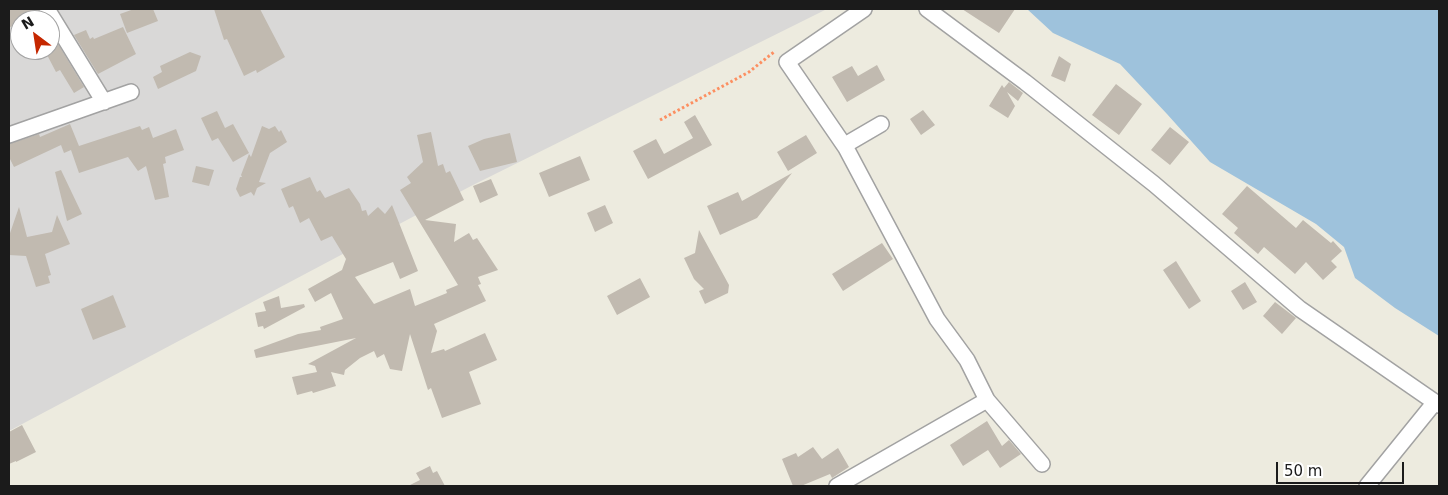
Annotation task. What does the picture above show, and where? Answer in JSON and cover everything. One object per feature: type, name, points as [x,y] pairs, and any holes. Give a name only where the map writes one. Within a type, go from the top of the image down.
[{"type":"street","points":[[46,9],[104,102]]},
{"type":"street","points":[[864,9],[787,62],[845,145],[937,319],[967,360],[986,400],[1042,464]]},
{"type":"street","points":[[927,9],[1025,82],[1154,184],[1300,310],[1437,403],[1368,486]]},
{"type":"street","points":[[9,135],[131,92]]},
{"type":"street","points":[[845,145],[881,124]]},
{"type":"street","points":[[837,486],[986,400]]},
{"type":"path","points":[[660,120],[749,72],[780,48],[787,62]]},
{"type":"shaded area","points":[[9,9],[827,9],[471,186],[9,431]]},
{"type":"water","points":[[1027,9],[1439,9],[1439,336],[1395,308],[1355,278],[1344,247],[1316,224],[1210,162],[1120,64],[1053,33]]},
{"type":"building","points":[[9,9],[38,9],[10,10],[9,28]]},
{"type":"building","points":[[134,9],[153,9],[158,21],[127,33],[120,14]]},
{"type":"building","points":[[214,9],[260,9],[285,57],[257,73],[256,70],[244,76],[227,39],[224,40]]},
{"type":"building","points":[[962,9],[1015,9],[999,33]]},
{"type":"building","points":[[123,27],[136,54],[98,74],[74,35],[86,30],[90,39],[93,37],[94,39]]},
{"type":"building","points":[[60,47],[84,87],[74,93],[60,70],[56,72],[50,60],[60,60]]},
{"type":"building","points":[[190,52],[201,56],[196,71],[158,89],[153,77],[162,72],[160,66]]},
{"type":"building","points":[[1059,56],[1071,64],[1065,82],[1051,76]]},
{"type":"building","points":[[877,65],[885,80],[847,102],[832,77],[852,66],[858,76]]},
{"type":"building","points":[[1009,82],[1023,93],[1018,101],[1007,92],[1015,106],[1008,118],[989,106],[1002,85],[1004,88]]},
{"type":"building","points":[[1116,84],[1142,104],[1119,135],[1092,115]]},
{"type":"building","points":[[923,110],[935,125],[921,135],[910,119]]},
{"type":"building","points":[[217,111],[225,128],[233,124],[249,153],[233,162],[218,138],[212,141],[201,118]]},
{"type":"building","points":[[695,115],[712,145],[648,179],[633,151],[656,139],[664,154],[693,138],[684,122]]},
{"type":"building","points":[[70,124],[79,146],[140,126],[142,130],[149,127],[153,138],[176,129],[184,150],[165,157],[166,163],[163,164],[169,197],[155,200],[146,166],[138,171],[128,157],[79,173],[71,150],[64,153],[61,145],[14,167],[9,157],[9,144],[39,134],[40,137]]},
{"type":"building","points":[[262,126],[269,129],[275,126],[279,132],[281,130],[287,142],[270,153],[259,182],[266,183],[257,188],[254,196],[251,192],[240,197],[236,189],[249,154],[251,157]]},
{"type":"building","points":[[1170,127],[1189,142],[1170,165],[1151,150]]},
{"type":"building","points":[[431,132],[438,166],[443,164],[446,173],[450,171],[464,200],[425,220],[456,224],[454,242],[469,233],[473,240],[477,238],[498,270],[478,277],[481,284],[478,285],[486,301],[434,324],[437,331],[431,353],[444,349],[445,351],[485,333],[497,360],[469,372],[481,404],[442,418],[431,388],[428,390],[410,334],[402,371],[390,369],[384,354],[377,358],[374,351],[360,358],[345,370],[344,375],[331,372],[336,386],[313,393],[312,391],[297,395],[292,377],[317,372],[315,366],[308,364],[356,338],[256,358],[254,350],[298,334],[321,330],[320,327],[343,319],[331,293],[315,302],[308,289],[342,270],[346,259],[332,236],[321,241],[309,218],[300,223],[293,206],[289,208],[281,189],[310,177],[317,192],[320,190],[325,198],[349,188],[360,204],[362,211],[366,210],[368,216],[378,207],[385,214],[392,205],[418,271],[400,279],[393,262],[355,277],[374,304],[410,289],[415,306],[447,293],[446,290],[458,285],[400,190],[411,183],[407,177],[423,162],[417,135]]},
{"type":"building","points":[[510,133],[517,162],[480,171],[468,146],[484,139]]},
{"type":"building","points":[[806,135],[817,153],[788,171],[777,152]]},
{"type":"building","points":[[580,156],[590,180],[549,197],[539,173]]},
{"type":"building","points":[[196,166],[214,170],[209,186],[192,182]]},
{"type":"building","points":[[61,170],[82,214],[67,221],[55,172]]},
{"type":"building","points":[[792,173],[757,218],[720,235],[707,206],[738,192],[742,201]]},
{"type":"building","points":[[491,179],[498,195],[480,203],[473,186]]},
{"type":"building","points":[[1247,186],[1296,228],[1303,220],[1331,243],[1333,241],[1342,251],[1331,261],[1337,267],[1323,280],[1306,262],[1295,274],[1264,247],[1258,254],[1234,233],[1238,228],[1222,214]]},
{"type":"building","points":[[605,205],[613,223],[595,232],[587,213]]},
{"type":"building","points":[[19,207],[27,237],[52,232],[57,215],[70,244],[45,254],[51,275],[48,276],[50,283],[36,287],[26,256],[9,255],[9,236]]},
{"type":"building","points":[[699,230],[729,285],[728,293],[705,304],[699,291],[704,289],[694,279],[684,258],[695,253]]},
{"type":"building","points":[[882,243],[893,259],[843,291],[832,274]]},
{"type":"building","points":[[1176,261],[1201,301],[1189,309],[1163,270]]},
{"type":"building","points":[[640,278],[650,297],[617,315],[607,296]]},
{"type":"building","points":[[1245,282],[1257,302],[1243,310],[1231,291]]},
{"type":"building","points":[[113,295],[126,327],[93,340],[81,309]]},
{"type":"building","points":[[279,296],[281,308],[304,304],[305,307],[264,329],[263,326],[258,327],[255,313],[266,311],[263,302]]},
{"type":"building","points":[[1275,302],[1296,318],[1282,334],[1263,316]]},
{"type":"building","points":[[987,421],[1002,446],[1009,440],[1021,454],[1000,468],[988,450],[963,466],[950,445]]},
{"type":"building","points":[[22,425],[36,452],[9,464],[9,432]]},
{"type":"building","points":[[813,447],[822,459],[838,448],[849,467],[832,478],[830,474],[801,486],[793,486],[782,459],[796,453],[798,457]]},
{"type":"building","points":[[430,466],[433,473],[437,471],[445,486],[408,486],[420,480],[416,473]]}]
